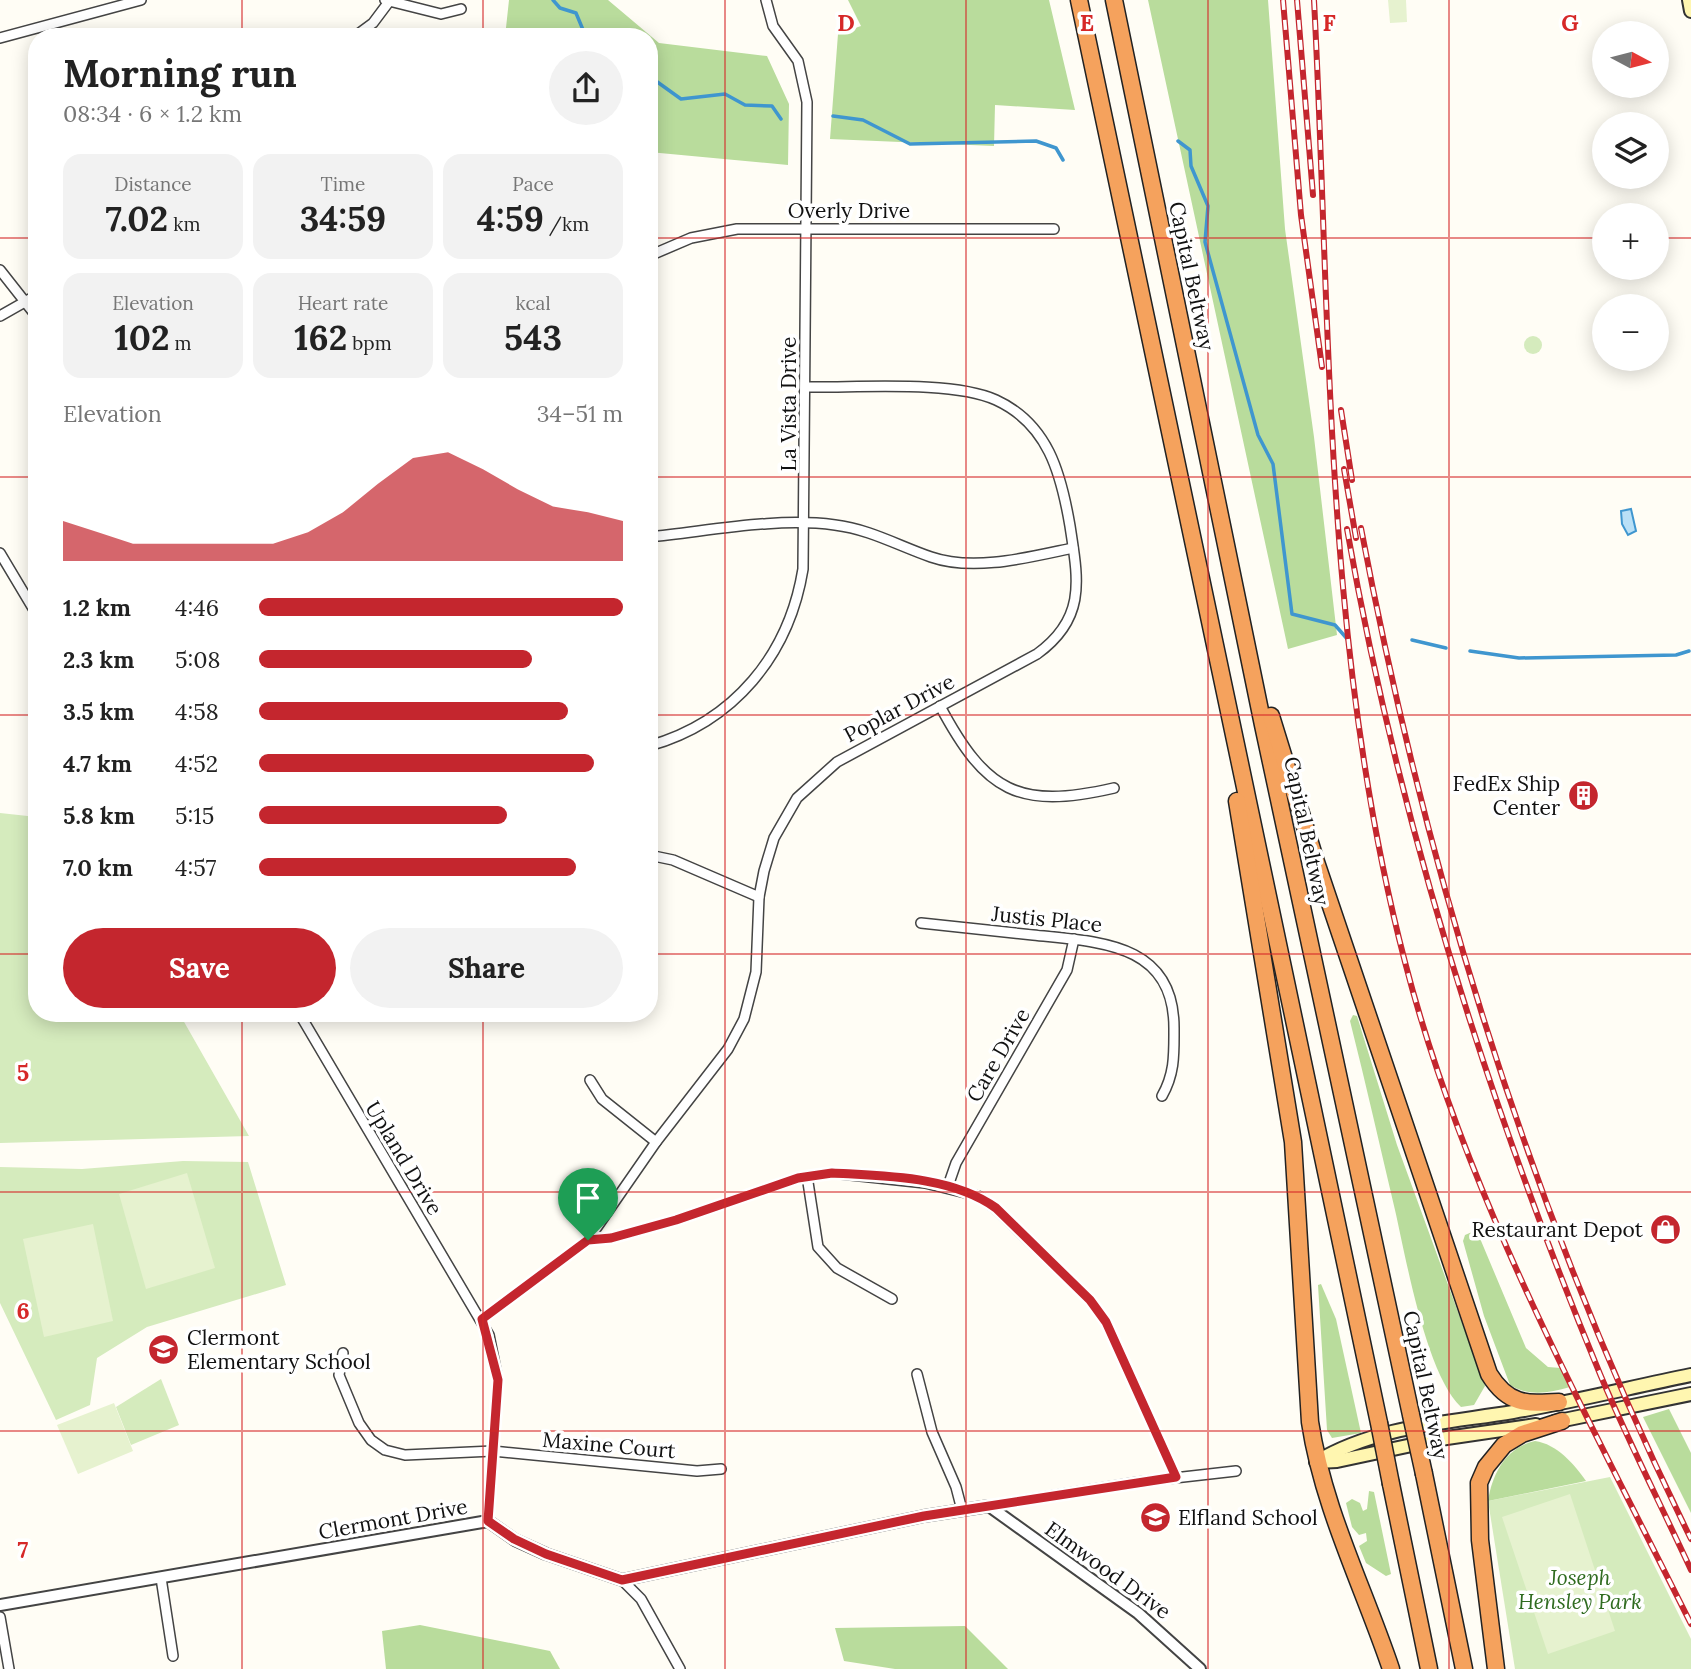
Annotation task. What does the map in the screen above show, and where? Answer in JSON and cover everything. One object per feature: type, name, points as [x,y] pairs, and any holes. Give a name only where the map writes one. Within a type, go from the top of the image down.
[{"type":"highway","points":[[1079,0],[1429,1669]]},
{"type":"highway","name":"Capital Beltway","points":[[1114,0],[1464,1669]]},
{"type":"highway","points":[[1220,513],[1267,705],[1316,862],[1489,1374],[1498,1389],[1515,1400],[1535,1404],[1559,1402]]},
{"type":"highway","points":[[1211,632],[1293,1142],[1310,1422],[1326,1498],[1391,1669]]},
{"type":"highway","points":[[1496,1669],[1480,1540],[1479,1483],[1486,1467],[1504,1445],[1522,1434],[1562,1421]]},
{"type":"main road","points":[[1689,0],[1691,11]]},
{"type":"main road","points":[[1317,1462],[1345,1447],[1399,1431],[1691,1375]]},
{"type":"main road","points":[[1317,1462],[1337,1461],[1440,1438],[1562,1421],[1691,1394]]},
{"type":"street","points":[[37,28],[141,0]]},
{"type":"street","name":"La Vista Drive","points":[[658,743],[680,735],[717,715],[748,688],[771,658],[790,623],[800,587],[805,524],[805,82],[798,61],[773,26],[766,0]]},
{"type":"street","points":[[366,28],[373,23],[386,1],[441,14],[461,9]]},
{"type":"street","points":[[0,38],[28,30]]},
{"type":"street","name":"Overly Drive","points":[[658,253],[710,233],[806,227],[1054,229]]},
{"type":"street","points":[[0,270],[28,304]]},
{"type":"street","points":[[0,316],[26,301]]},
{"type":"street","name":"Poplar Drive","points":[[588,1240],[656,1142],[727,1049],[744,1020],[756,972],[759,897],[774,838],[789,810],[808,786],[837,762],[1037,654],[1055,640],[1070,618],[1077,596],[1078,576],[1063,484],[1054,458],[1034,428],[1007,406],[982,394],[954,389],[806,387]]},
{"type":"street","points":[[658,536],[805,524],[858,529],[932,558],[957,563],[982,562],[1073,548]]},
{"type":"street","points":[[0,553],[28,600]]},
{"type":"street","points":[[940,706],[970,757],[986,774],[1008,788],[1031,796],[1055,798],[1114,788]]},
{"type":"street","points":[[658,857],[686,865],[759,897]]},
{"type":"street","name":"Justis Place","points":[[921,923],[1107,943],[1129,950],[1148,964],[1164,984],[1174,1013],[1174,1060],[1171,1080],[1163,1096]]},
{"type":"street","name":"Care Drive","points":[[948,1186],[956,1163],[1067,970],[1074,939]]},
{"type":"street","name":"Upland Drive","points":[[304,1022],[449,1268],[482,1319],[498,1380],[488,1521]]},
{"type":"street","points":[[590,1080],[602,1099],[656,1142]]},
{"type":"street","points":[[482,1319],[588,1240],[611,1238],[676,1220],[807,1176],[855,1174],[948,1186],[978,1196],[996,1208],[1098,1310],[1115,1337],[1176,1477]]},
{"type":"street","points":[[807,1176],[818,1247],[837,1268],[892,1299]]},
{"type":"street","name":"Maxine Court","points":[[343,1353],[339,1375],[359,1423],[371,1440],[385,1450],[405,1455],[493,1451],[697,1471],[722,1469]]},
{"type":"street","points":[[917,1374],[932,1432],[956,1487],[962,1510]]},
{"type":"street","points":[[622,1580],[962,1510],[1176,1477],[1236,1471]]},
{"type":"street","name":"Elmwood Drive","points":[[989,1506],[1138,1613],[1200,1669]]},
{"type":"street","name":"Clermont Drive","points":[[0,1605],[488,1521],[514,1539],[546,1554],[622,1580]]},
{"type":"street","points":[[161,1578],[173,1656]]},
{"type":"street","points":[[622,1580],[640,1599],[680,1669]]},
{"type":"street","points":[[0,1617],[9,1669]]},
{"type":"green space","points":[[509,0],[608,0],[641,28],[506,28]]},
{"type":"green space","points":[[848,0],[1049,0],[1075,110],[995,105],[994,146],[830,139],[838,34],[861,26]]},
{"type":"green space","points":[[1148,0],[1268,0],[1285,229],[1314,437],[1337,635],[1288,649]]},
{"type":"green space","points":[[1388,0],[1406,0],[1407,22],[1390,23]]},
{"type":"green space","points":[[658,42],[767,56],[789,104],[788,165],[658,153]]},
{"type":"green space","points":[[1529,336],[1537,336],[1542,345],[1540,352],[1529,354],[1524,349],[1524,341]]},
{"type":"green space","points":[[0,813],[28,816],[28,1022],[184,1022],[249,1136],[0,1143]]},
{"type":"green space","points":[[1353,1015],[1357,1016],[1397,1145],[1485,1386],[1474,1405],[1461,1407],[1449,1391],[1437,1369],[1419,1314],[1350,1021]]},
{"type":"green space","points":[[183,1161],[248,1162],[286,1285],[147,1327],[97,1358],[90,1405],[56,1420],[0,1303],[0,1167],[82,1169]]},
{"type":"green space","points":[[187,1173],[215,1268],[146,1289],[119,1194]]},
{"type":"green space","points":[[93,1224],[113,1321],[44,1337],[23,1239]]},
{"type":"green space","points":[[1472,1232],[1479,1236],[1526,1348],[1548,1367],[1561,1368],[1570,1387],[1539,1393],[1510,1385],[1484,1316],[1463,1241],[1465,1235]]},
{"type":"green space","points":[[1321,1284],[1336,1319],[1361,1433],[1332,1438],[1327,1430],[1318,1285]]},
{"type":"green space","points":[[161,1379],[179,1425],[131,1445],[116,1407]]},
{"type":"green space","points":[[114,1403],[133,1451],[78,1474],[57,1425]]},
{"type":"green space","points":[[1669,1409],[1691,1453],[1691,1513],[1643,1417]]},
{"type":"green space","points":[[1535,1441],[1558,1450],[1586,1481],[1488,1501],[1493,1481],[1502,1463],[1516,1449]]},
{"type":"green space","name":"Joseph Hensley Park","points":[[1610,1477],[1691,1639],[1691,1669],[1515,1669],[1488,1501]]},
{"type":"green space","points":[[1369,1491],[1374,1492],[1391,1574],[1386,1576],[1366,1563],[1359,1546],[1367,1541],[1366,1533],[1359,1535],[1352,1527],[1346,1503],[1352,1499],[1360,1503],[1363,1511],[1367,1509]]},
{"type":"green space","points":[[1570,1494],[1615,1631],[1548,1654],[1502,1517]]},
{"type":"green space","points":[[420,1625],[550,1651],[560,1669],[386,1669],[382,1631]]},
{"type":"green space","points":[[965,1626],[1008,1669],[895,1669],[844,1661],[835,1628]]},
{"type":"water","points":[[1631,509],[1636,531],[1628,535],[1622,524],[1621,511]]},
{"type":"waterway","points":[[553,0],[560,8],[576,13],[582,28]]},
{"type":"waterway","points":[[658,82],[681,99],[725,94],[745,105],[772,106],[781,119]]},
{"type":"waterway","points":[[833,116],[863,120],[910,144],[1036,141],[1056,148],[1063,160]]},
{"type":"waterway","points":[[1178,141],[1190,150],[1191,166],[1208,206],[1205,242],[1258,435],[1273,464],[1292,614],[1335,625],[1349,641]]},
{"type":"waterway","points":[[1412,640],[1446,648]]},
{"type":"waterway","points":[[1470,651],[1519,658],[1676,655],[1689,651]]},
{"type":"railway","points":[[1283,0],[1301,215],[1322,367]]},
{"type":"railway","points":[[1297,0],[1313,195]]},
{"type":"railway","points":[[1314,0],[1335,484],[1345,605],[1359,725],[1378,844],[1405,962],[1430,1049],[1460,1134],[1494,1217],[1569,1381],[1691,1624]]},
{"type":"railway","points":[[1341,410],[1352,480]]},
{"type":"railway","points":[[1344,469],[1356,538]]},
{"type":"railway","points":[[1361,528],[1418,788],[1492,1045],[1582,1296],[1634,1418],[1691,1539]]},
{"type":"railway","points":[[1347,529],[1392,745],[1420,852],[1484,1064],[1520,1168],[1600,1374],[1691,1570]]},
{"type":"place","name":"FedEx Ship Center","points":[[1583,795]]},
{"type":"place","name":"Restaurant Depot","points":[[1666,1229]]},
{"type":"place","name":"Clermont Elementary School","points":[[164,1349]]},
{"type":"place","name":"Elfland School","points":[[1155,1517]]},
{"type":"route","points":[[855,1174],[948,1186],[978,1196],[1009,1220],[1098,1310],[1115,1337],[1176,1477],[924,1516],[622,1580],[575,1566],[514,1539],[488,1521],[498,1380],[489,1335],[482,1319],[588,1240],[611,1238],[676,1220],[779,1183],[813,1175],[855,1174]]}]
